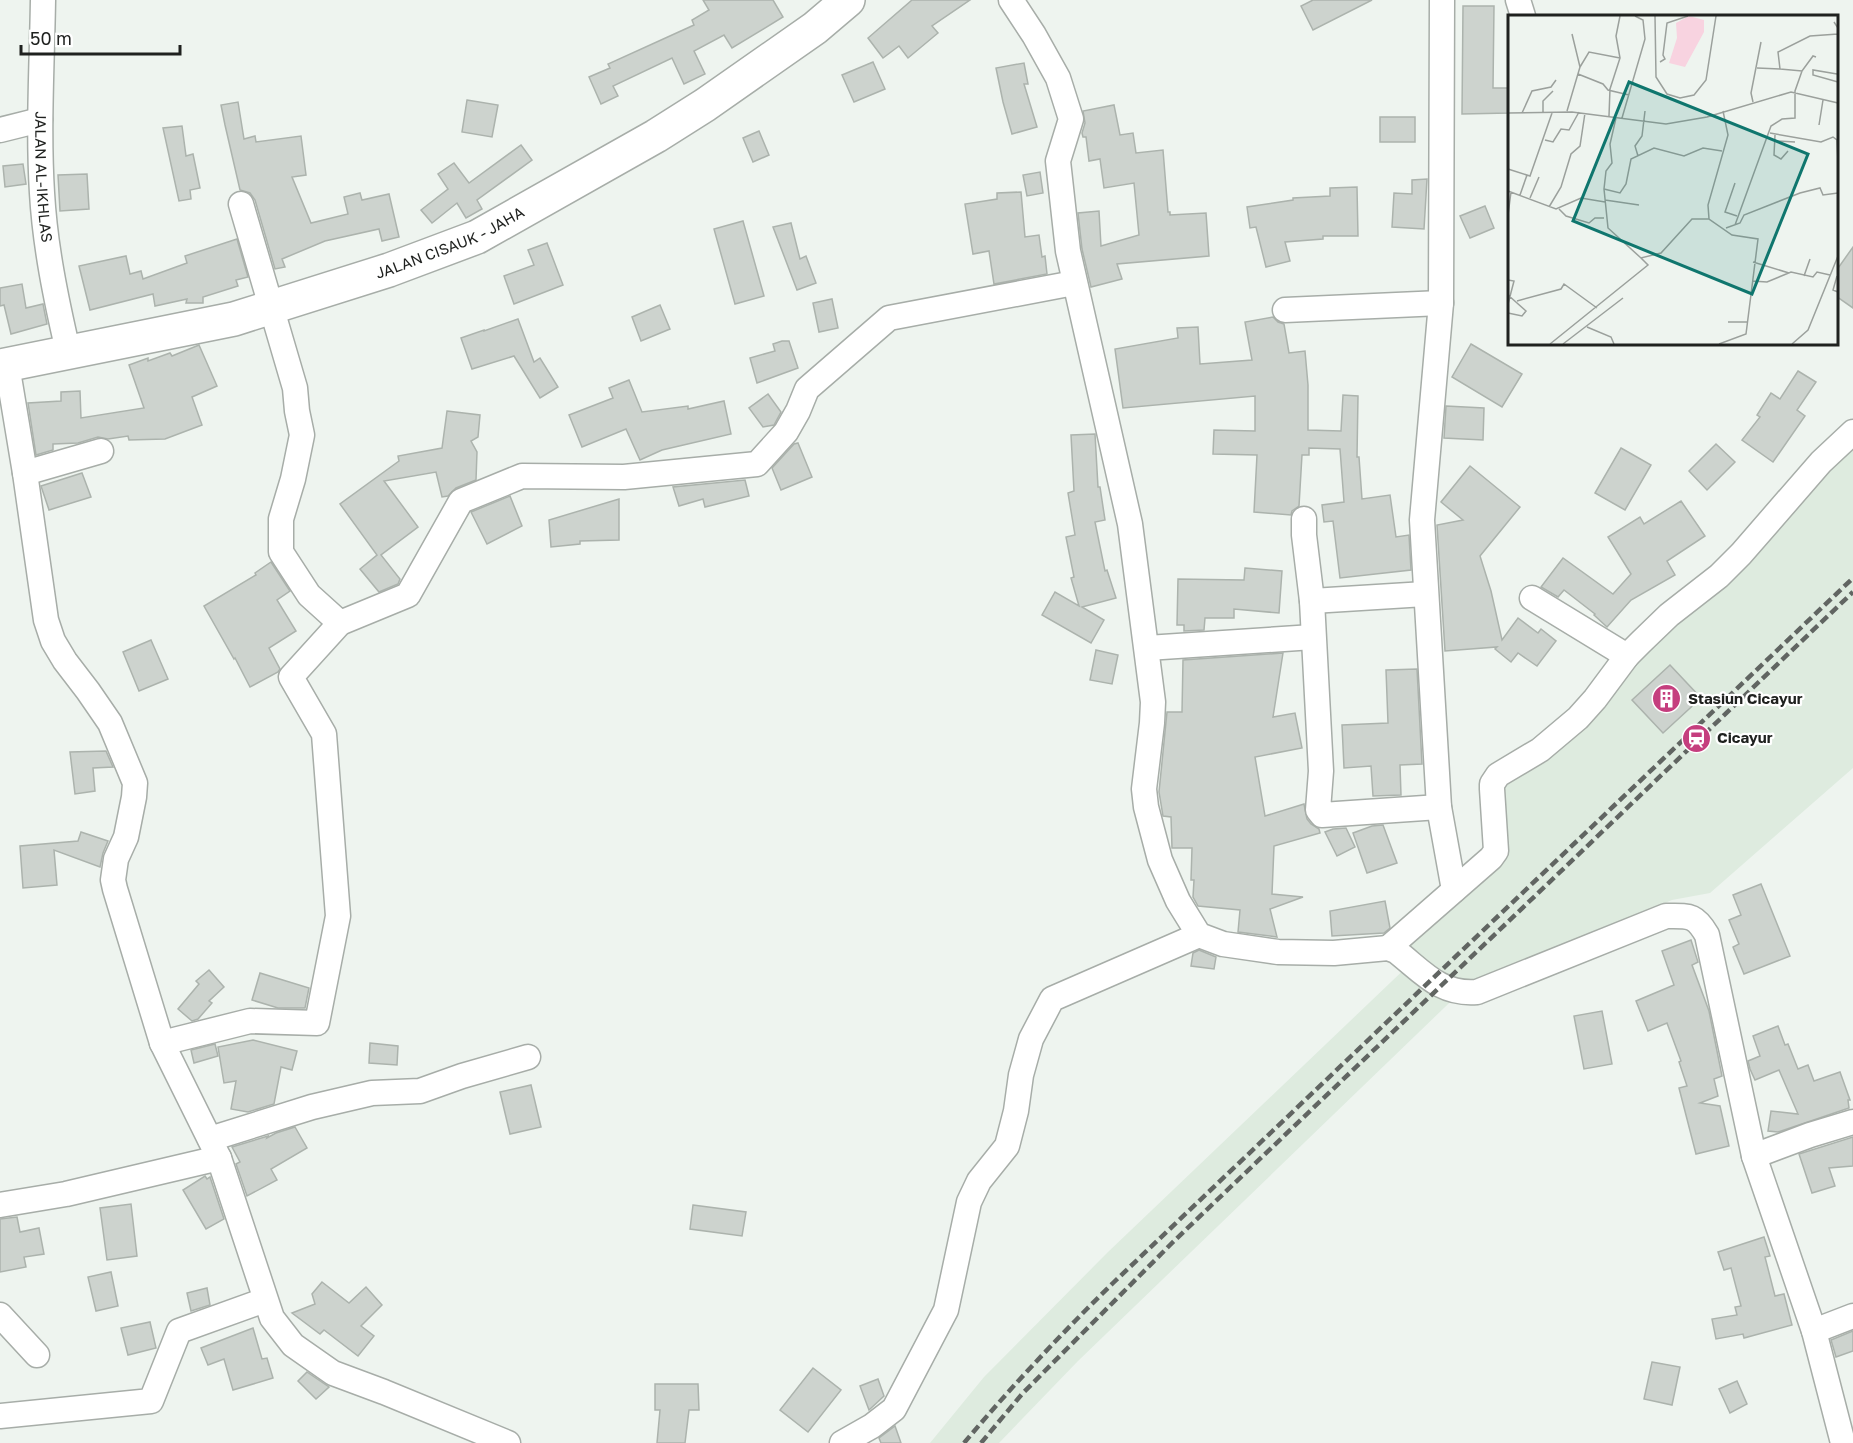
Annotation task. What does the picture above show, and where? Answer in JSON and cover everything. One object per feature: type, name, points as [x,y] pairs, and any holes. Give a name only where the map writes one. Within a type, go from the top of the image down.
[{"type":"main road","name":"JALAN CISAUK - JAHA","points":[[3,365],[234,319],[389,270],[477,237],[656,136],[705,105],[815,28],[848,0]]},
{"type":"street","name":"JALAN AL-IKHLAS","points":[[43,0],[40,120],[42,194],[51,277],[68,351]]},
{"type":"street","points":[[1011,0],[1058,78],[1071,119],[1058,161],[1068,251],[1130,524],[1153,702],[1144,789],[1146,807],[1160,860],[1178,901],[1199,935],[1223,944],[1278,952],[1334,953],[1388,948],[1396,951],[1441,987],[1464,993],[1477,992],[1666,916],[1685,916],[1699,921],[1710,945],[1754,1156],[1814,1330],[1843,1443]]},
{"type":"street","points":[[1442,0],[1442,303],[1422,520],[1439,807],[1454,890]]},
{"type":"street","points":[[1518,0],[1523,15]]},
{"type":"street","points":[[0,130],[40,120]]},
{"type":"street","points":[[241,204],[295,388],[302,435],[293,479],[281,519],[281,552],[309,595],[340,623]]},
{"type":"street","points":[[162,1043],[250,1022],[317,1023],[338,916],[324,734],[291,677],[340,623],[408,595],[461,501],[522,476],[624,477],[757,464],[786,432],[807,389],[889,318],[1074,283]]},
{"type":"street","points":[[1285,310],[1442,303]]},
{"type":"street","points":[[3,365],[25,473],[46,620],[53,641],[65,661],[110,723],[135,783],[126,837],[116,859],[113,880],[162,1043],[215,1149],[272,1318],[293,1345],[333,1373],[508,1443]]},
{"type":"street","points":[[1388,948],[1491,858],[1496,851],[1492,783],[1498,775],[1540,750],[1578,718],[1627,656],[1652,631],[1719,576],[1821,462],[1853,432]]},
{"type":"street","points":[[25,473],[101,451]]},
{"type":"street","points":[[1304,519],[1312,601],[1321,771],[1318,810],[1322,815],[1439,807]]},
{"type":"street","points":[[1312,601],[1425,594]]},
{"type":"street","points":[[1532,598],[1627,656]]},
{"type":"street","points":[[1147,648],[1313,637]]},
{"type":"street","points":[[842,1443],[872,1426],[894,1409],[946,1310],[969,1202],[979,1181],[1007,1146],[1016,1111],[1021,1075],[1031,1039],[1052,999],[1199,935]]},
{"type":"street","points":[[0,1205],[66,1194],[215,1149],[312,1107],[372,1093],[420,1091],[528,1057]]},
{"type":"street","points":[[1754,1156],[1853,1122]]},
{"type":"street","points":[[0,1416],[151,1401],[179,1331],[265,1300]]},
{"type":"street","points":[[0,1315],[37,1354]]},
{"type":"street","points":[[1814,1330],[1853,1316]]},
{"type":"shaded area","points":[[1853,440],[1853,768],[1710,893],[1672,900],[1522,963],[1473,980],[1078,1361],[999,1443],[930,1443],[984,1377],[1108,1252],[1413,961],[1397,945],[1496,856],[1497,783]]},
{"type":"building","points":[[703,0],[773,0],[783,17],[732,48],[724,35],[694,51],[705,74],[684,84],[672,58],[613,86],[618,96],[601,104],[589,77],[610,68],[608,64],[694,25],[692,20],[709,10]]},
{"type":"building","points":[[912,0],[970,0],[932,26],[938,33],[908,58],[899,46],[883,58],[868,38]]},
{"type":"building","points":[[1313,0],[1372,0],[1313,30],[1301,6]]},
{"type":"building","points":[[1463,6],[1494,6],[1493,88],[1508,88],[1508,113],[1462,114]]},
{"type":"building","points":[[873,62],[885,89],[854,102],[842,75]]},
{"type":"building","points":[[1024,63],[1028,84],[1024,84],[1037,127],[1012,134],[996,68]]},
{"type":"building","points":[[467,100],[498,105],[492,137],[462,132]]},
{"type":"building","points":[[238,102],[244,139],[255,136],[256,142],[301,136],[306,175],[292,177],[311,223],[348,214],[344,197],[360,193],[362,200],[389,194],[399,237],[382,241],[379,229],[325,241],[282,259],[285,267],[275,269],[255,200],[250,193],[240,190],[225,125],[221,105]]},
{"type":"building","points":[[1114,105],[1120,135],[1133,133],[1136,153],[1163,150],[1170,215],[1206,213],[1209,256],[1117,264],[1122,279],[1091,287],[1082,249],[1078,213],[1099,211],[1101,246],[1139,235],[1134,183],[1104,188],[1100,159],[1089,161],[1086,137],[1083,137],[1082,133],[1085,123],[1083,111]]},
{"type":"building","points":[[1380,117],[1415,117],[1415,142],[1380,142]]},
{"type":"building","points":[[182,126],[186,156],[193,154],[200,188],[190,190],[191,199],[179,201],[163,128]]},
{"type":"building","points":[[759,131],[769,155],[753,162],[743,138]]},
{"type":"building","points":[[521,145],[532,160],[477,200],[482,209],[466,218],[457,203],[432,223],[421,210],[448,189],[438,174],[454,163],[469,183]]},
{"type":"building","points":[[23,164],[26,184],[5,187],[3,166]]},
{"type":"building","points":[[1040,172],[1043,193],[1027,196],[1023,175]]},
{"type":"building","points":[[87,174],[89,209],[60,211],[58,175]]},
{"type":"building","points":[[1427,179],[1424,229],[1392,227],[1394,193],[1412,194],[1412,180]]},
{"type":"building","points":[[1357,187],[1358,236],[1323,236],[1323,239],[1285,242],[1290,261],[1266,267],[1256,227],[1250,228],[1247,207],[1293,200],[1293,198],[1330,196],[1330,188]]},
{"type":"building","points":[[1021,192],[1025,237],[1039,235],[1047,274],[994,284],[989,251],[973,254],[965,204],[997,199],[997,193]]},
{"type":"building","points":[[1485,206],[1494,228],[1470,238],[1460,216]]},
{"type":"building","points":[[743,221],[764,296],[735,304],[714,229]]},
{"type":"building","points":[[791,223],[800,259],[806,256],[816,283],[797,290],[773,227]]},
{"type":"building","points":[[237,239],[248,277],[236,280],[238,286],[203,297],[203,303],[186,303],[187,299],[155,306],[153,294],[90,310],[79,266],[126,256],[130,274],[141,271],[143,279],[187,263],[185,256]]},
{"type":"building","points":[[547,243],[563,285],[514,304],[504,276],[534,265],[528,250]]},
{"type":"building","points":[[1853,247],[1853,308],[1838,297],[1838,268]]},
{"type":"building","points":[[22,284],[26,308],[43,304],[47,324],[11,334],[4,305],[0,306],[0,288]]},
{"type":"building","points":[[832,299],[838,328],[819,332],[813,303]]},
{"type":"building","points":[[660,305],[670,329],[641,341],[632,317]]},
{"type":"building","points":[[1273,317],[1284,324],[1289,353],[1305,351],[1308,430],[1341,431],[1343,395],[1358,396],[1357,457],[1359,457],[1362,499],[1390,495],[1396,537],[1409,535],[1411,570],[1340,578],[1333,521],[1324,522],[1322,505],[1344,502],[1340,449],[1309,448],[1309,455],[1302,455],[1299,506],[1292,511],[1291,515],[1254,512],[1257,455],[1213,454],[1214,430],[1255,431],[1255,396],[1123,408],[1115,349],[1178,338],[1177,328],[1198,327],[1200,364],[1252,360],[1245,322]]},
{"type":"building","points":[[518,319],[534,362],[540,358],[558,387],[540,398],[514,356],[472,369],[461,338]]},
{"type":"building","points":[[789,341],[798,368],[757,383],[750,358],[775,351],[773,344]]},
{"type":"building","points":[[1471,344],[1522,374],[1502,407],[1452,377]]},
{"type":"building","points":[[199,345],[217,386],[192,397],[202,425],[165,439],[129,440],[128,436],[108,439],[98,437],[78,443],[53,444],[53,450],[36,455],[28,403],[61,401],[61,392],[80,391],[81,418],[144,408],[129,365],[170,353],[172,356]]},
{"type":"building","points":[[1798,371],[1816,382],[1797,410],[1805,416],[1773,462],[1742,440],[1760,417],[1757,415],[1771,393],[1780,399]]},
{"type":"building","points":[[629,380],[642,412],[688,406],[688,409],[724,401],[731,434],[662,450],[640,460],[626,429],[582,447],[569,415],[613,398],[609,388]]},
{"type":"building","points":[[768,394],[781,412],[774,425],[763,427],[749,408]]},
{"type":"building","points":[[1446,406],[1484,408],[1483,440],[1444,438]]},
{"type":"building","points":[[447,411],[480,415],[478,437],[471,441],[477,452],[476,480],[442,497],[436,472],[384,481],[418,527],[381,555],[400,579],[398,584],[379,592],[360,569],[377,555],[340,504],[399,461],[398,456],[442,448]]},
{"type":"building","points":[[1095,434],[1098,487],[1100,487],[1105,520],[1095,522],[1105,571],[1107,570],[1116,598],[1082,607],[1104,620],[1091,643],[1042,615],[1055,592],[1079,606],[1071,578],[1074,577],[1066,537],[1075,535],[1068,493],[1074,491],[1071,435]]},
{"type":"building","points":[[798,443],[812,477],[781,490],[772,468],[794,444]]},
{"type":"building","points":[[1716,444],[1735,462],[1707,490],[1689,471]]},
{"type":"building","points":[[1621,448],[1651,465],[1625,510],[1595,493]]},
{"type":"building","points":[[1470,466],[1520,507],[1480,556],[1502,640],[1518,618],[1538,633],[1541,629],[1556,641],[1537,666],[1518,653],[1511,662],[1495,649],[1497,647],[1445,651],[1437,525],[1463,520],[1441,502]]},
{"type":"building","points":[[82,473],[91,497],[49,510],[41,486]]},
{"type":"building","points":[[745,480],[749,496],[705,507],[703,499],[679,506],[673,487]]},
{"type":"building","points":[[510,496],[522,526],[487,544],[471,512]]},
{"type":"building","points":[[619,499],[619,540],[580,541],[580,544],[551,547],[549,520]]},
{"type":"building","points":[[1681,501],[1705,536],[1667,561],[1675,575],[1631,600],[1607,627],[1595,614],[1564,590],[1558,597],[1541,587],[1563,558],[1613,594],[1631,574],[1608,537],[1640,517],[1644,524]]},
{"type":"building","points":[[271,562],[290,591],[277,600],[296,631],[269,648],[280,669],[278,672],[250,687],[204,606],[256,575],[255,573]]},
{"type":"building","points":[[1245,568],[1282,571],[1279,613],[1234,609],[1234,618],[1205,618],[1204,630],[1184,631],[1184,625],[1177,625],[1178,579],[1244,580]]},
{"type":"building","points":[[151,640],[168,679],[139,691],[123,652]]},
{"type":"building","points":[[1096,650],[1118,655],[1112,684],[1090,680]]},
{"type":"building","points":[[1283,653],[1273,717],[1295,713],[1302,748],[1255,757],[1265,816],[1304,804],[1307,819],[1319,829],[1320,833],[1274,846],[1272,894],[1303,897],[1270,909],[1277,937],[1238,932],[1240,910],[1198,906],[1193,897],[1194,880],[1191,880],[1192,848],[1172,848],[1171,817],[1163,816],[1159,792],[1167,712],[1182,712],[1183,660]]},
{"type":"building","name":"Stasiun Cicayur","points":[[1670,665],[1701,698],[1663,733],[1632,700]]},
{"type":"building","points":[[1417,669],[1422,764],[1400,765],[1401,795],[1373,796],[1371,766],[1344,768],[1342,725],[1388,723],[1386,670]]},
{"type":"building","points":[[106,751],[113,767],[93,768],[95,791],[75,794],[70,752]]},
{"type":"building","points":[[1383,825],[1397,863],[1367,873],[1353,833],[1372,826]]},
{"type":"building","points":[[1346,828],[1355,847],[1337,856],[1325,832]]},
{"type":"building","points":[[81,832],[108,841],[100,867],[54,850],[57,885],[23,888],[20,846],[78,841]]},
{"type":"building","points":[[1761,884],[1790,956],[1744,974],[1733,947],[1739,944],[1729,920],[1741,915],[1733,895]]},
{"type":"building","points":[[1385,901],[1390,928],[1384,933],[1332,936],[1330,911]]},
{"type":"building","points":[[1691,940],[1698,962],[1692,965],[1709,1011],[1722,1076],[1714,1079],[1718,1096],[1700,1103],[1720,1106],[1729,1146],[1696,1154],[1679,1088],[1687,1086],[1679,1062],[1681,1061],[1667,1023],[1648,1031],[1636,1001],[1674,985],[1662,951]]},
{"type":"building","points":[[1199,950],[1216,957],[1214,969],[1191,966],[1193,953]]},
{"type":"building","points":[[209,970],[224,987],[209,1001],[212,1003],[198,1019],[192,1021],[178,1009],[199,984],[196,981]]},
{"type":"building","points":[[260,973],[309,988],[305,1008],[278,1008],[252,1000]]},
{"type":"building","points":[[1602,1011],[1612,1064],[1584,1069],[1574,1016]]},
{"type":"building","points":[[1778,1026],[1798,1069],[1808,1065],[1814,1081],[1840,1072],[1850,1100],[1848,1100],[1849,1108],[1778,1132],[1768,1131],[1771,1111],[1798,1114],[1779,1070],[1755,1080],[1748,1061],[1760,1056],[1753,1036]]},
{"type":"building","points":[[253,1040],[297,1051],[292,1070],[281,1067],[274,1104],[248,1112],[231,1109],[236,1081],[224,1083],[218,1047]]},
{"type":"building","points":[[370,1043],[398,1046],[397,1065],[369,1063]]},
{"type":"building","points":[[215,1044],[218,1056],[194,1063],[191,1050]]},
{"type":"building","points":[[531,1085],[541,1127],[510,1134],[500,1092]]},
{"type":"building","points":[[295,1127],[307,1148],[271,1169],[277,1180],[247,1196],[236,1164],[240,1162],[232,1147],[268,1136],[267,1138]]},
{"type":"building","points":[[1853,1137],[1853,1166],[1829,1168],[1835,1186],[1812,1193],[1799,1154]]},
{"type":"building","points":[[205,1176],[207,1179],[210,1177],[224,1219],[206,1229],[183,1190]]},
{"type":"building","points":[[131,1204],[137,1256],[107,1260],[100,1208]]},
{"type":"building","points":[[693,1205],[746,1212],[742,1236],[690,1229]]},
{"type":"building","points":[[17,1217],[20,1232],[39,1228],[44,1254],[24,1257],[26,1267],[0,1272],[0,1219]]},
{"type":"building","points":[[1764,1237],[1770,1256],[1765,1257],[1775,1296],[1784,1294],[1792,1325],[1744,1338],[1743,1334],[1716,1339],[1712,1319],[1737,1315],[1735,1307],[1741,1306],[1731,1268],[1724,1270],[1718,1252]]},
{"type":"building","points":[[111,1272],[118,1306],[96,1311],[88,1277]]},
{"type":"building","points":[[322,1282],[349,1303],[366,1287],[382,1305],[361,1326],[374,1336],[358,1356],[324,1330],[320,1334],[292,1313],[315,1304],[312,1294]]},
{"type":"building","points":[[207,1288],[210,1305],[191,1311],[187,1293]]},
{"type":"building","points":[[150,1322],[156,1348],[128,1355],[121,1328]]},
{"type":"building","points":[[253,1328],[262,1359],[267,1358],[273,1378],[233,1390],[224,1359],[208,1365],[201,1348]]},
{"type":"building","points":[[1853,1331],[1853,1351],[1836,1357],[1831,1340]]},
{"type":"building","points":[[1652,1362],[1680,1367],[1672,1405],[1644,1399]]},
{"type":"building","points":[[813,1368],[841,1390],[808,1432],[780,1410]]},
{"type":"building","points":[[307,1372],[329,1387],[316,1399],[298,1381]]},
{"type":"building","points":[[878,1379],[884,1396],[869,1410],[860,1386]]},
{"type":"building","points":[[1737,1381],[1747,1404],[1730,1413],[1719,1389]]},
{"type":"building","points":[[655,1384],[698,1384],[699,1410],[689,1410],[685,1443],[657,1443],[660,1410],[655,1410]]},
{"type":"building","points":[[895,1426],[901,1443],[881,1443],[879,1438]]},
{"type":"railway","points":[[964,1443],[1037,1361],[1113,1283],[1853,578]]},
{"type":"railway","points":[[981,1443],[1022,1394],[1173,1242],[1853,592]]},
{"type":"place","name":"Stasiun Cicayur","points":[[1667,699]]},
{"type":"place","name":"Cicayur","points":[[1696,738]]}]
